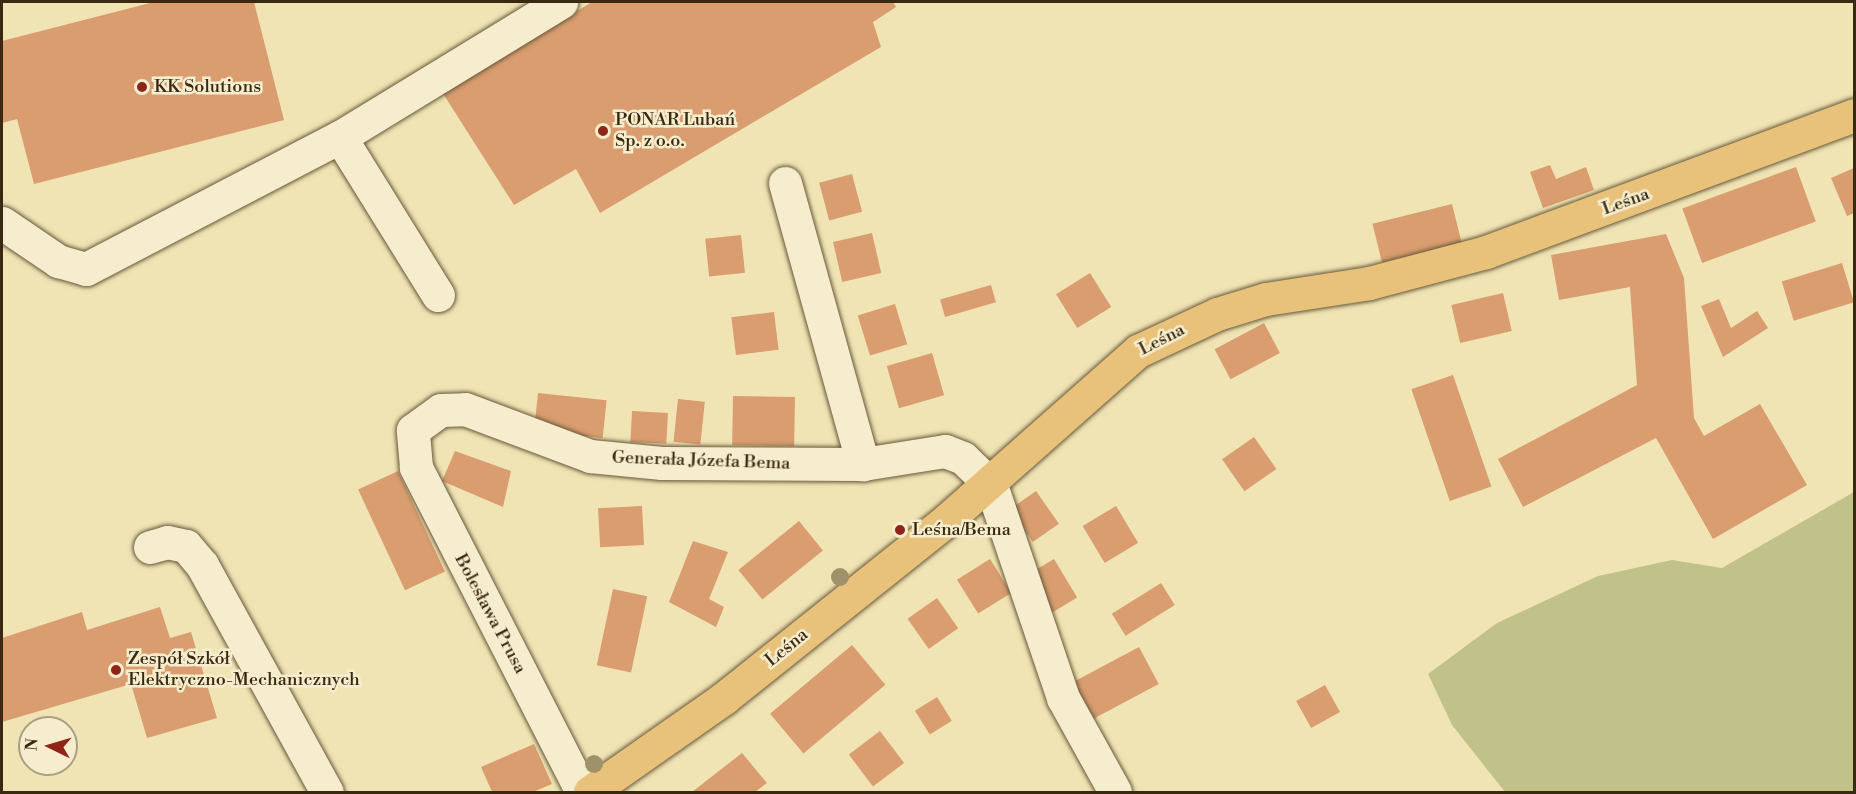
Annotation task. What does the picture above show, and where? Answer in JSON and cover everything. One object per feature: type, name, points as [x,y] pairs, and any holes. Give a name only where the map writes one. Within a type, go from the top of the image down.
[{"type":"main road","name":"Leśna","points":[[590,792],[724,699],[991,484],[1104,377],[1138,351],[1217,314],[1486,252],[1854,115]]},
{"type":"street","points":[[2,223],[58,261],[86,269],[340,137],[561,2]]},
{"type":"street","points":[[340,137],[438,295]]},
{"type":"street","points":[[785,183],[863,464]]},
{"type":"street","name":"Generała Józefa Bema","points":[[413,430],[441,410],[465,410],[590,456],[673,464],[863,464],[945,451],[963,458],[991,484]]},
{"type":"street","name":"Bolesława Prusa","points":[[413,430],[411,447],[427,490],[582,792]]},
{"type":"street","points":[[991,484],[1063,698],[1115,792]]},
{"type":"street","points":[[150,547],[167,542],[186,546],[202,566],[327,792]]},
{"type":"green space","points":[[1854,492],[1854,792],[1505,792],[1452,725],[1428,674],[1497,623],[1598,576],[1672,560],[1722,568]]},
{"type":"building","name":"KK Solutions","points":[[154,2],[254,2],[284,120],[34,184],[17,119],[2,123],[2,41]]},
{"type":"building","name":"PONAR Lubań Sp. z o.o.","points":[[592,2],[893,2],[896,7],[873,22],[881,47],[600,213],[576,169],[514,205],[442,92]]},
{"type":"building","points":[[1550,165],[1556,179],[1586,167],[1594,190],[1543,208],[1530,172]]},
{"type":"building","points":[[1796,167],[1816,222],[1702,263],[1682,208]]},
{"type":"building","points":[[1854,168],[1854,213],[1847,216],[1831,178]]},
{"type":"building","points":[[852,174],[862,212],[829,220],[819,183]]},
{"type":"building","points":[[1452,204],[1462,243],[1382,263],[1372,224]]},
{"type":"building","points":[[872,233],[881,273],[842,282],[833,242]]},
{"type":"building","points":[[1666,234],[1684,278],[1694,418],[1704,436],[1760,404],[1807,485],[1713,539],[1656,438],[1523,507],[1498,459],[1637,385],[1630,287],[1559,300],[1551,255]]},
{"type":"building","points":[[741,235],[745,273],[709,277],[705,239]]},
{"type":"building","points":[[1842,263],[1854,302],[1794,321],[1782,281]]},
{"type":"building","points":[[1090,273],[1111,307],[1077,328],[1056,294]]},
{"type":"building","points":[[991,285],[996,302],[945,317],[940,300]]},
{"type":"building","points":[[1503,293],[1512,331],[1460,343],[1451,305]]},
{"type":"building","points":[[1719,299],[1731,328],[1757,311],[1768,328],[1723,357],[1701,306]]},
{"type":"building","points":[[895,304],[907,344],[870,356],[858,315]]},
{"type":"building","points":[[774,312],[779,350],[736,355],[731,317]]},
{"type":"building","points":[[1264,323],[1280,353],[1231,379],[1215,349]]},
{"type":"building","points":[[932,353],[944,395],[899,408],[887,366]]},
{"type":"building","points":[[1453,375],[1491,487],[1450,501],[1411,389]]},
{"type":"building","points":[[538,393],[607,400],[603,438],[534,431]]},
{"type":"building","points":[[733,396],[795,397],[794,446],[732,445]]},
{"type":"building","points":[[678,399],[705,402],[700,445],[674,442]]},
{"type":"building","points":[[632,411],[668,413],[666,444],[630,442]]},
{"type":"building","points":[[1254,437],[1276,469],[1244,491],[1222,459]]},
{"type":"building","points":[[455,451],[511,471],[503,507],[442,481]]},
{"type":"building","points":[[398,471],[445,572],[405,590],[358,490]]},
{"type":"building","points":[[1036,491],[1059,524],[1033,542],[1010,509]]},
{"type":"building","points":[[642,506],[644,545],[600,547],[598,508]]},
{"type":"building","points":[[1116,506],[1138,543],[1105,563],[1083,526]]},
{"type":"building","points":[[799,521],[823,551],[762,600],[738,570]]},
{"type":"building","points":[[693,541],[728,552],[709,599],[724,607],[716,627],[669,602]]},
{"type":"building","points":[[990,559],[1011,593],[978,614],[957,580]]},
{"type":"building","points":[[1054,559],[1077,598],[1048,615],[1025,577]]},
{"type":"building","points":[[1161,583],[1175,605],[1126,636],[1112,614]]},
{"type":"building","points":[[613,589],[647,596],[631,673],[597,665]]},
{"type":"building","points":[[937,598],[958,628],[929,649],[908,619]]},
{"type":"building","points":[[160,607],[170,638],[191,632],[217,718],[147,738],[131,684],[2,722],[2,638],[82,612],[87,630]]},
{"type":"building","points":[[852,645],[885,685],[803,754],[770,714]]},
{"type":"building","points":[[1139,647],[1159,684],[1092,720],[1072,683]]},
{"type":"building","points":[[1325,685],[1340,712],[1311,728],[1296,701]]},
{"type":"building","points":[[937,697],[952,721],[930,735],[915,711]]},
{"type":"building","points":[[880,731],[904,763],[873,786],[849,754]]},
{"type":"building","points":[[534,744],[552,784],[533,792],[492,792],[481,767]]},
{"type":"building","points":[[742,753],[767,783],[755,792],[692,792]]},
{"type":"place","name":"KK Solutions","points":[[142,87]]},
{"type":"place","name":"PONAR Lubań Sp. z o.o.","points":[[603,131]]},
{"type":"place","name":"Leśna/Bema","points":[[900,530]]},
{"type":"place","name":"Zespół Szkół Elektryczno-Mechanicznych","points":[[116,670]]}]
